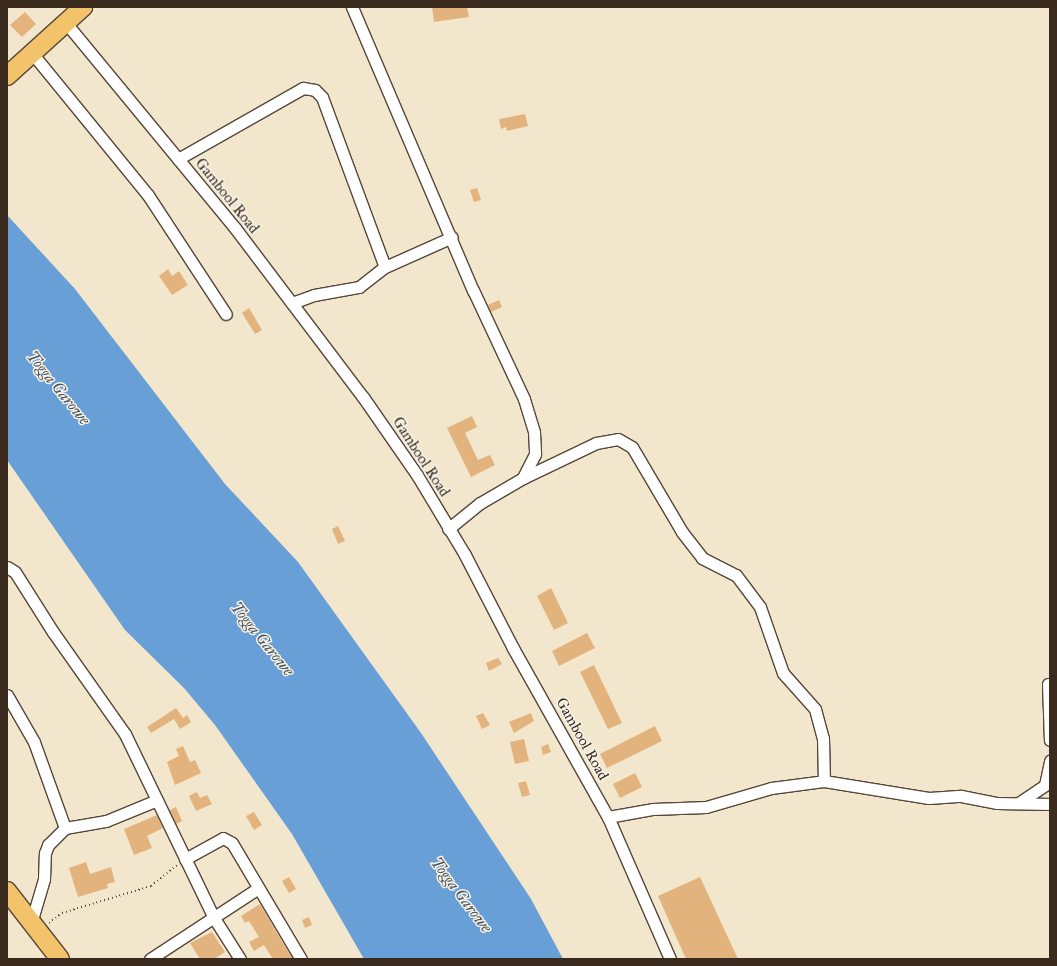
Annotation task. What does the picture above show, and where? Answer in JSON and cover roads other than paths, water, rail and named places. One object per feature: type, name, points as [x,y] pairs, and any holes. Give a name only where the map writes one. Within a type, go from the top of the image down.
[{"type":"main road","points":[[7,76],[83,7]]},
{"type":"main road","points":[[7,891],[60,959]]},
{"type":"street","points":[[352,7],[452,237],[473,290],[531,418],[535,454],[523,478]]},
{"type":"street","name":"Gambool Road","points":[[66,22],[178,159],[292,303],[363,397],[416,475],[465,555],[513,648],[608,817],[670,959]]},
{"type":"street","points":[[32,53],[148,195],[226,314]]},
{"type":"street","points":[[178,159],[303,88],[314,90],[322,97],[385,267]]},
{"type":"street","points":[[292,303],[314,295],[359,287],[385,267],[452,237]]},
{"type":"street","points":[[448,529],[480,502],[523,478],[596,443],[618,439],[632,447],[686,537],[702,558],[736,575],[760,607],[783,673],[815,709],[823,738],[824,781]]},
{"type":"street","points":[[7,567],[14,572],[53,632],[125,734],[214,918],[240,959]]},
{"type":"street","points":[[1048,684],[1050,740]]},
{"type":"street","points":[[7,695],[42,760],[65,828]]},
{"type":"street","points":[[1020,802],[1045,785],[1050,761]]},
{"type":"street","points":[[608,817],[652,808],[706,807],[771,788],[824,781],[929,798],[961,796],[997,803],[1020,802],[1050,804]]},
{"type":"street","points":[[35,928],[44,879],[45,853],[48,846],[65,828],[106,821],[158,800]]},
{"type":"street","points":[[185,858],[223,838],[228,840],[257,889],[302,959]]},
{"type":"street","points":[[150,959],[257,889]]},
{"type":"water","name":"Togga Garowe","points":[[7,215],[75,289],[225,484],[298,562],[421,733],[531,899],[563,959],[364,959],[292,834],[215,725],[184,688],[125,630],[7,460]]}]
